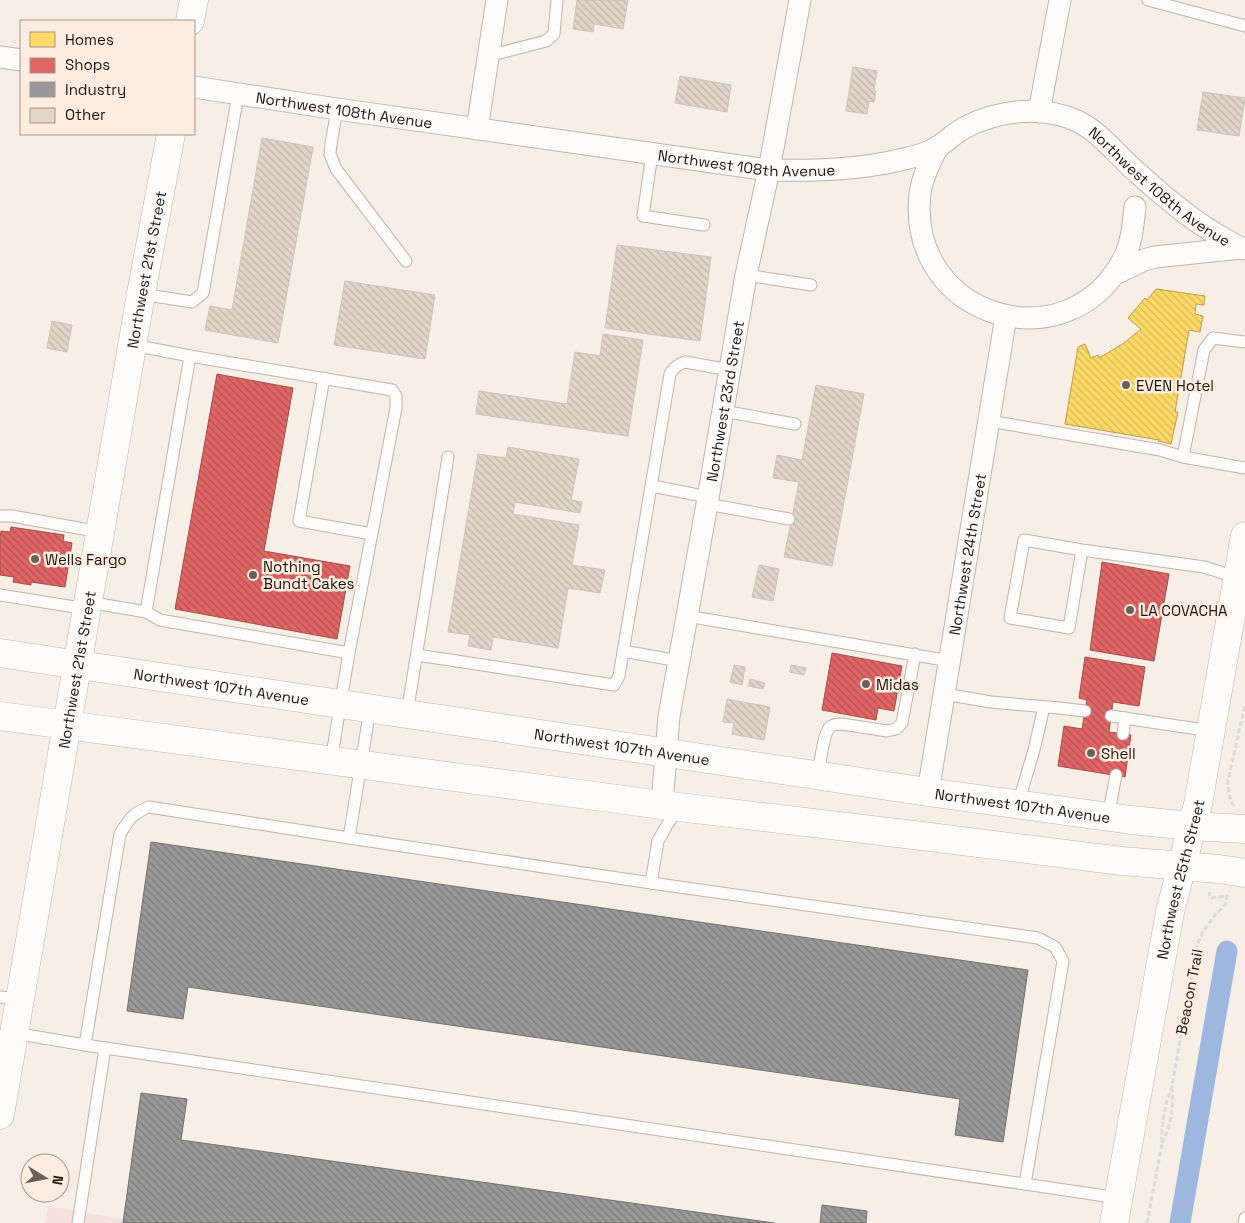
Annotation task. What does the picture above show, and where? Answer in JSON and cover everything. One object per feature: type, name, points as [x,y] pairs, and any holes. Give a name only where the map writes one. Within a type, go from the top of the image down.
[{"type":"main road","points":[[190,20],[194,0]]},
{"type":"main road","name":"Northwest 21st Street","points":[[0,1115],[14,1033],[10,998],[68,725],[170,135]]},
{"type":"main road","name":"Northwest 25th Street","points":[[1116,1211],[1170,912],[1198,804],[1241,579],[1245,536]]},
{"type":"main road","name":"Northwest 107th Avenue","points":[[0,653],[928,792],[1108,817],[1191,826],[1240,818]]},
{"type":"main road","points":[[0,716],[671,806],[1122,861],[1245,872]]},
{"type":"street","points":[[477,129],[497,0]]},
{"type":"street","name":"Northwest 23rd Street","points":[[671,806],[667,753],[669,716],[746,275],[800,0]]},
{"type":"street","points":[[1039,112],[1060,0]]},
{"type":"street","points":[[0,57],[20,60]]},
{"type":"street","name":"Northwest 108th Avenue","points":[[195,87],[238,95],[652,154],[768,170],[797,171],[831,170],[905,159],[937,148],[963,128],[993,116],[1016,112],[1057,114],[1078,122],[1096,134],[1138,174],[1180,209],[1210,231],[1243,249]]},
{"type":"street","points":[[937,148],[927,169],[920,192],[919,216],[923,240],[932,262],[945,281],[963,297],[984,309],[1006,316],[1030,318],[1054,315],[1076,306],[1096,293],[1113,275],[1125,254],[1133,231],[1135,208]]},
{"type":"street","points":[[1113,275],[1144,260],[1155,257],[1243,249]]},
{"type":"street","name":"Northwest 24th Street","points":[[928,792],[1006,316]]},
{"type":"lane","points":[[488,56],[546,41],[554,34],[557,0]]},
{"type":"lane","points":[[1148,0],[1245,26]]},
{"type":"lane","points":[[141,294],[192,302],[203,293],[238,95]]},
{"type":"lane","points":[[337,109],[330,154],[336,168],[406,261]]},
{"type":"lane","points":[[652,154],[643,216],[704,225]]},
{"type":"lane","points":[[746,275],[811,285]]},
{"type":"lane","points":[[1184,457],[1204,350],[1213,338],[1245,342]]},
{"type":"lane","points":[[133,345],[392,390],[396,396],[396,408],[348,653],[331,761]]},
{"type":"lane","points":[[146,612],[190,356]]},
{"type":"lane","points":[[417,654],[614,685],[623,651],[670,374],[678,364],[685,362],[730,370]]},
{"type":"lane","points":[[324,378],[299,521],[372,534]]},
{"type":"lane","points":[[723,412],[795,424]]},
{"type":"lane","points":[[989,422],[1160,450],[1184,457],[1245,468]]},
{"type":"lane","points":[[407,714],[448,457]]},
{"type":"lane","points":[[652,486],[790,519]]},
{"type":"lane","points":[[0,516],[12,516],[100,532]]},
{"type":"lane","points":[[1082,550],[1069,628],[1010,618],[1024,540],[1204,567],[1241,579]]},
{"type":"lane","points":[[0,596],[146,612],[160,620],[348,653]]},
{"type":"lane","points":[[686,616],[950,661]]},
{"type":"lane","points":[[623,651],[679,661]]},
{"type":"lane","points":[[818,775],[826,735],[830,726],[842,724],[887,731],[896,729],[902,723],[914,654]]},
{"type":"lane","points":[[944,694],[991,702],[1085,711]]},
{"type":"lane","points":[[1018,804],[1034,750],[1044,706]]},
{"type":"lane","points":[[349,838],[370,709]]},
{"type":"lane","points":[[1111,716],[1211,731]]},
{"type":"lane","points":[[1123,734],[1125,718]]},
{"type":"lane","points":[[1108,817],[1116,775]]},
{"type":"lane","points":[[650,883],[658,841],[667,825],[671,806]]},
{"type":"lane","points":[[85,1045],[120,834],[128,821],[138,812],[149,807],[650,883],[1038,938],[1055,947],[1063,961],[1025,1184]]},
{"type":"lane","points":[[14,1033],[1025,1184],[1116,1211]]},
{"type":"lane","points":[[78,1223],[105,1048]]},
{"type":"lane","points":[[1244,1223],[1245,1218]]},
{"type":"path","points":[[1240,818],[1230,798],[1228,781],[1245,704]]},
{"type":"path","name":"Beacon Trail","points":[[1147,1223],[1162,1144],[1161,1132],[1172,1086],[1196,948],[1203,931],[1225,905],[1226,896],[1212,898],[1209,896]]},
{"type":"path","name":"Beacon Trail","points":[[1162,1144],[1168,1132],[1174,1100],[1172,1086]]},
{"type":"shaded area","points":[[48,1206],[146,1223],[45,1223]]},
{"type":"building: Homes","name":"EVEN Hotel","points":[[1156,289],[1205,296],[1204,305],[1196,304],[1195,314],[1203,316],[1200,332],[1189,330],[1175,412],[1178,412],[1171,444],[1159,440],[1065,424],[1078,347],[1085,344],[1091,358],[1098,355],[1099,358],[1124,343],[1141,329],[1128,318],[1145,298],[1147,300]]},
{"type":"building: Shops","points":[[217,374],[293,388],[264,551],[350,566],[337,639],[175,609]]},
{"type":"building: Shops","name":"Wells Fargo","points":[[11,527],[64,535],[63,541],[72,543],[65,587],[31,582],[31,585],[13,582],[14,577],[0,575],[1,531],[10,532]]},
{"type":"building: Shops","points":[[1102,562],[1169,574],[1154,661],[1090,650]]},
{"type":"building: Shops","points":[[832,653],[902,666],[894,711],[878,708],[876,720],[822,710]]},
{"type":"building: Shops","points":[[1085,657],[1145,667],[1139,706],[1113,702],[1109,732],[1131,735],[1125,777],[1058,766],[1064,726],[1082,729],[1087,700],[1079,698]]},
{"type":"building: Industry","points":[[151,842],[1028,970],[1003,1142],[955,1135],[960,1099],[188,987],[183,1019],[127,1011]]},
{"type":"building: Industry","points":[[141,1093],[187,1099],[181,1140],[774,1223],[123,1223]]},
{"type":"building: Industry","points":[[822,1205],[867,1211],[866,1223],[820,1223]]},
{"type":"building: Other","points":[[577,0],[628,0],[623,29],[594,24],[593,32],[573,29]]},
{"type":"building: Other","points":[[853,67],[877,71],[874,102],[869,101],[867,114],[846,111]]},
{"type":"building: Other","points":[[680,76],[731,85],[727,112],[675,103]]},
{"type":"building: Other","points":[[1203,92],[1245,98],[1239,136],[1197,130]]},
{"type":"building: Other","points":[[262,138],[313,147],[278,343],[205,330],[210,306],[232,310]]},
{"type":"building: Other","points":[[617,245],[711,257],[700,341],[605,328]]},
{"type":"building: Other","points":[[345,281],[435,295],[425,359],[334,345]]},
{"type":"building: Other","points":[[52,321],[72,325],[67,352],[47,348]]},
{"type":"building: Other","points":[[603,334],[643,340],[628,436],[476,414],[479,391],[567,404],[575,352],[600,356]]},
{"type":"building: Other","points":[[816,385],[864,394],[832,566],[784,557],[799,482],[773,478],[777,455],[802,460]]},
{"type":"building: Other","points":[[508,447],[579,459],[571,500],[582,502],[580,513],[515,502],[513,514],[579,525],[572,565],[605,570],[600,593],[568,588],[558,648],[493,637],[491,650],[468,646],[470,635],[448,632],[478,454],[506,458]]},
{"type":"building: Other","points":[[759,565],[779,569],[773,601],[752,597]]},
{"type":"building: Other","points":[[734,665],[745,667],[742,685],[730,682]]},
{"type":"building: Other","points":[[791,665],[806,668],[804,675],[790,672]]},
{"type":"building: Other","points":[[750,679],[765,683],[763,689],[748,686]]},
{"type":"building: Other","points":[[727,699],[770,707],[764,740],[732,734],[734,723],[723,722]]},
{"type":"waterway","points":[[1180,1223],[1227,951]]},
{"type":"place","name":"EVEN Hotel","points":[[1126,385]]},
{"type":"place","name":"Wells Fargo","points":[[35,559]]},
{"type":"place","name":"Nothing Bundt Cakes","points":[[253,575]]},
{"type":"place","name":"LA COVACHA","points":[[1130,610]]},
{"type":"place","name":"Midas","points":[[866,684]]},
{"type":"place","name":"Shell","points":[[1091,753]]}]
